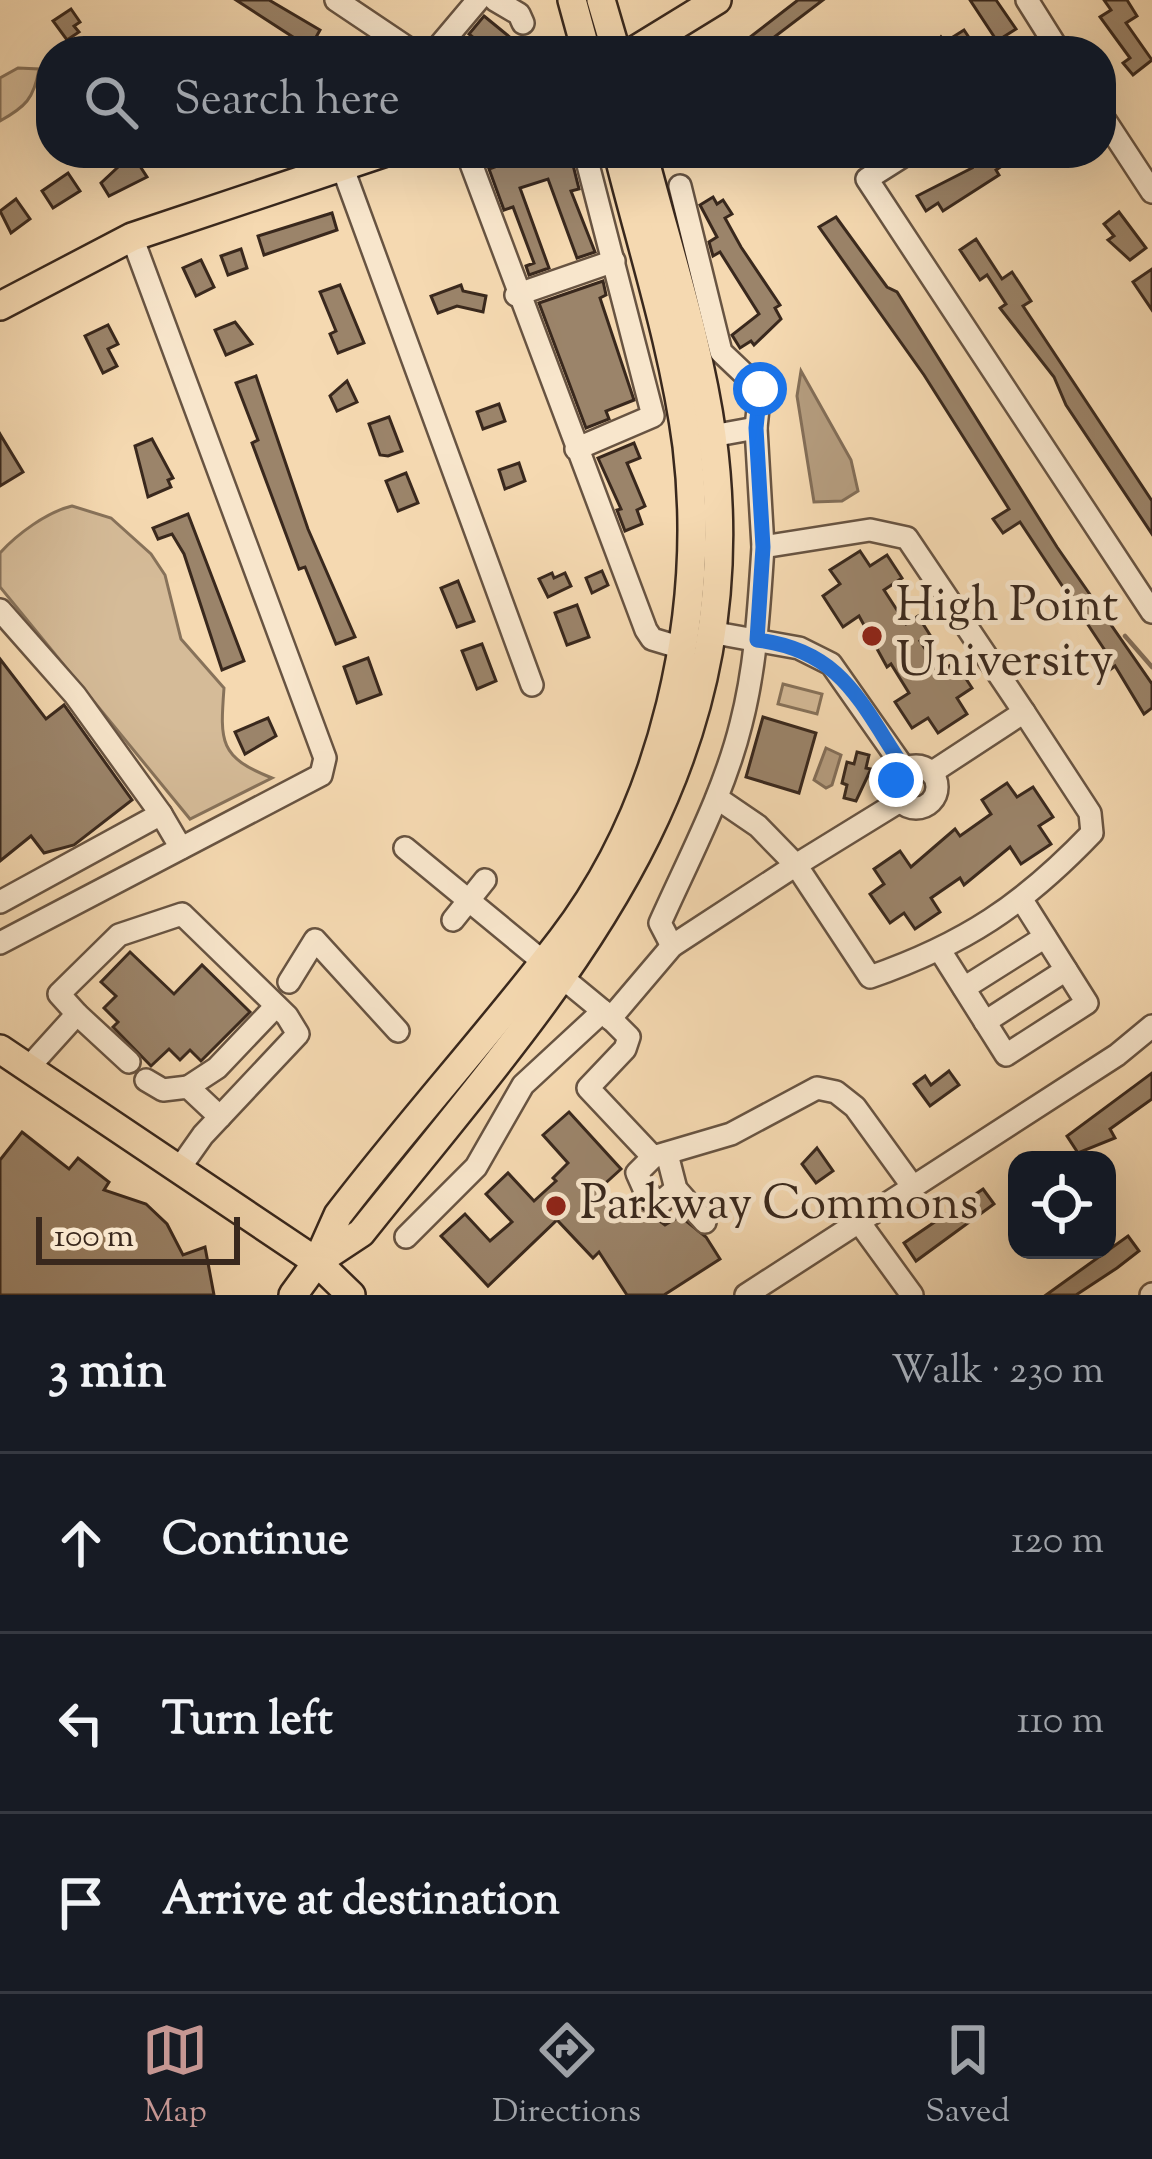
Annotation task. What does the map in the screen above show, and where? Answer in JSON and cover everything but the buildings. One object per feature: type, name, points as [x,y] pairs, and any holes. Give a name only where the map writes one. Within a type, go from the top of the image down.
[{"type":"main road","points":[[572,0],[582,36]]},
{"type":"main road","points":[[601,0],[612,36]]},
{"type":"main road","points":[[658,36],[717,0]]},
{"type":"main road","points":[[0,306],[132,237],[336,168]]},
{"type":"main road","points":[[622,168],[698,435],[682,648],[632,846]]},
{"type":"main road","points":[[293,1295],[317,1262],[361,1233],[554,969],[595,889],[632,846],[685,740],[710,632],[698,617],[703,490],[698,435],[646,168]]},
{"type":"main road","points":[[682,648],[692,658],[680,710],[685,740]]},
{"type":"main road","points":[[0,1049],[317,1262],[351,1295]]},
{"type":"street","points":[[336,0],[390,36]]},
{"type":"street","points":[[448,36],[478,0]]},
{"type":"street","points":[[495,0],[519,14],[523,23]]},
{"type":"street","points":[[1027,0],[1050,36]]},
{"type":"street","points":[[1116,137],[1152,192]]},
{"type":"street","points":[[343,168],[532,685]]},
{"type":"street","points":[[472,168],[516,295],[646,630],[652,639],[682,648]]},
{"type":"street","points":[[576,449],[653,416],[589,168]]},
{"type":"street","points":[[884,168],[867,179],[1152,612]]},
{"type":"street","points":[[672,946],[660,923],[717,798],[741,725],[757,640],[763,547],[756,428],[760,389],[722,352],[680,186]]},
{"type":"street","points":[[132,237],[325,758],[320,775],[7,939],[0,906],[160,814]]},
{"type":"street","points":[[516,295],[614,261]]},
{"type":"street","points":[[698,435],[756,428]]},
{"type":"street","points":[[717,798],[758,826],[796,865],[870,977],[940,952],[1022,900],[1092,832],[1090,813],[907,538],[870,530],[763,547]]},
{"type":"street","points":[[0,610],[75,694],[181,848]]},
{"type":"street","points":[[710,632],[799,648],[831,664],[904,768]]},
{"type":"street","points":[[931,773],[1024,712]]},
{"type":"street","points":[[919,766],[931,773],[936,792],[929,803],[910,807],[900,801],[895,788],[904,768],[919,766]]},
{"type":"street","points":[[406,1238],[476,1167],[523,1084],[606,1015],[672,946],[900,801]]},
{"type":"street","points":[[406,848],[629,1037],[625,1049],[588,1088],[660,1156],[676,1189],[705,1222]]},
{"type":"street","points":[[453,920],[485,880]]},
{"type":"street","points":[[940,952],[1006,1054],[1088,1003],[1022,900]]},
{"type":"street","points":[[129,1062],[59,994],[119,935],[182,914],[276,1006],[298,1034],[220,1117],[179,1169]]},
{"type":"street","points":[[964,988],[1045,937]]},
{"type":"street","points":[[290,982],[315,940],[398,1031]]},
{"type":"street","points":[[985,1022],[1066,970]]},
{"type":"street","points":[[146,1080],[164,1090],[188,1088],[217,1068],[276,1006]]},
{"type":"street","points":[[28,1067],[77,1013]]},
{"type":"street","points":[[746,1295],[1117,1055],[1152,1026]]},
{"type":"street","points":[[188,1088],[220,1117]]},
{"type":"street","points":[[676,1189],[674,1196],[660,1202],[645,1191],[637,1173],[660,1156],[731,1134],[817,1088],[836,1092],[855,1107],[913,1187]]},
{"type":"street","points":[[859,1222],[911,1295]]},
{"type":"shaded area","points":[[18,68],[36,69],[31,95],[0,121],[0,78]]},
{"type":"shaded area","points":[[801,371],[851,460],[858,491],[842,501],[814,502],[797,396]]},
{"type":"shaded area","points":[[72,506],[111,518],[151,554],[165,575],[181,639],[224,688],[223,735],[232,755],[272,778],[190,819],[0,587],[0,553],[33,525]]},
{"type":"shaded area","points":[[783,684],[822,694],[817,714],[778,704]]},
{"type":"shaded area","points":[[826,748],[841,755],[832,785],[826,788],[814,780]]},
{"type":"waterway","points":[[1125,636],[1152,667]]},
{"type":"place","name":"High Point University","points":[[872,636]]},
{"type":"place","name":"Parkway Commons","points":[[556,1206]]},
{"type":"route","points":[[760,389],[756,428],[763,547],[757,640],[812,652],[831,664],[904,768],[896,780]]}]
